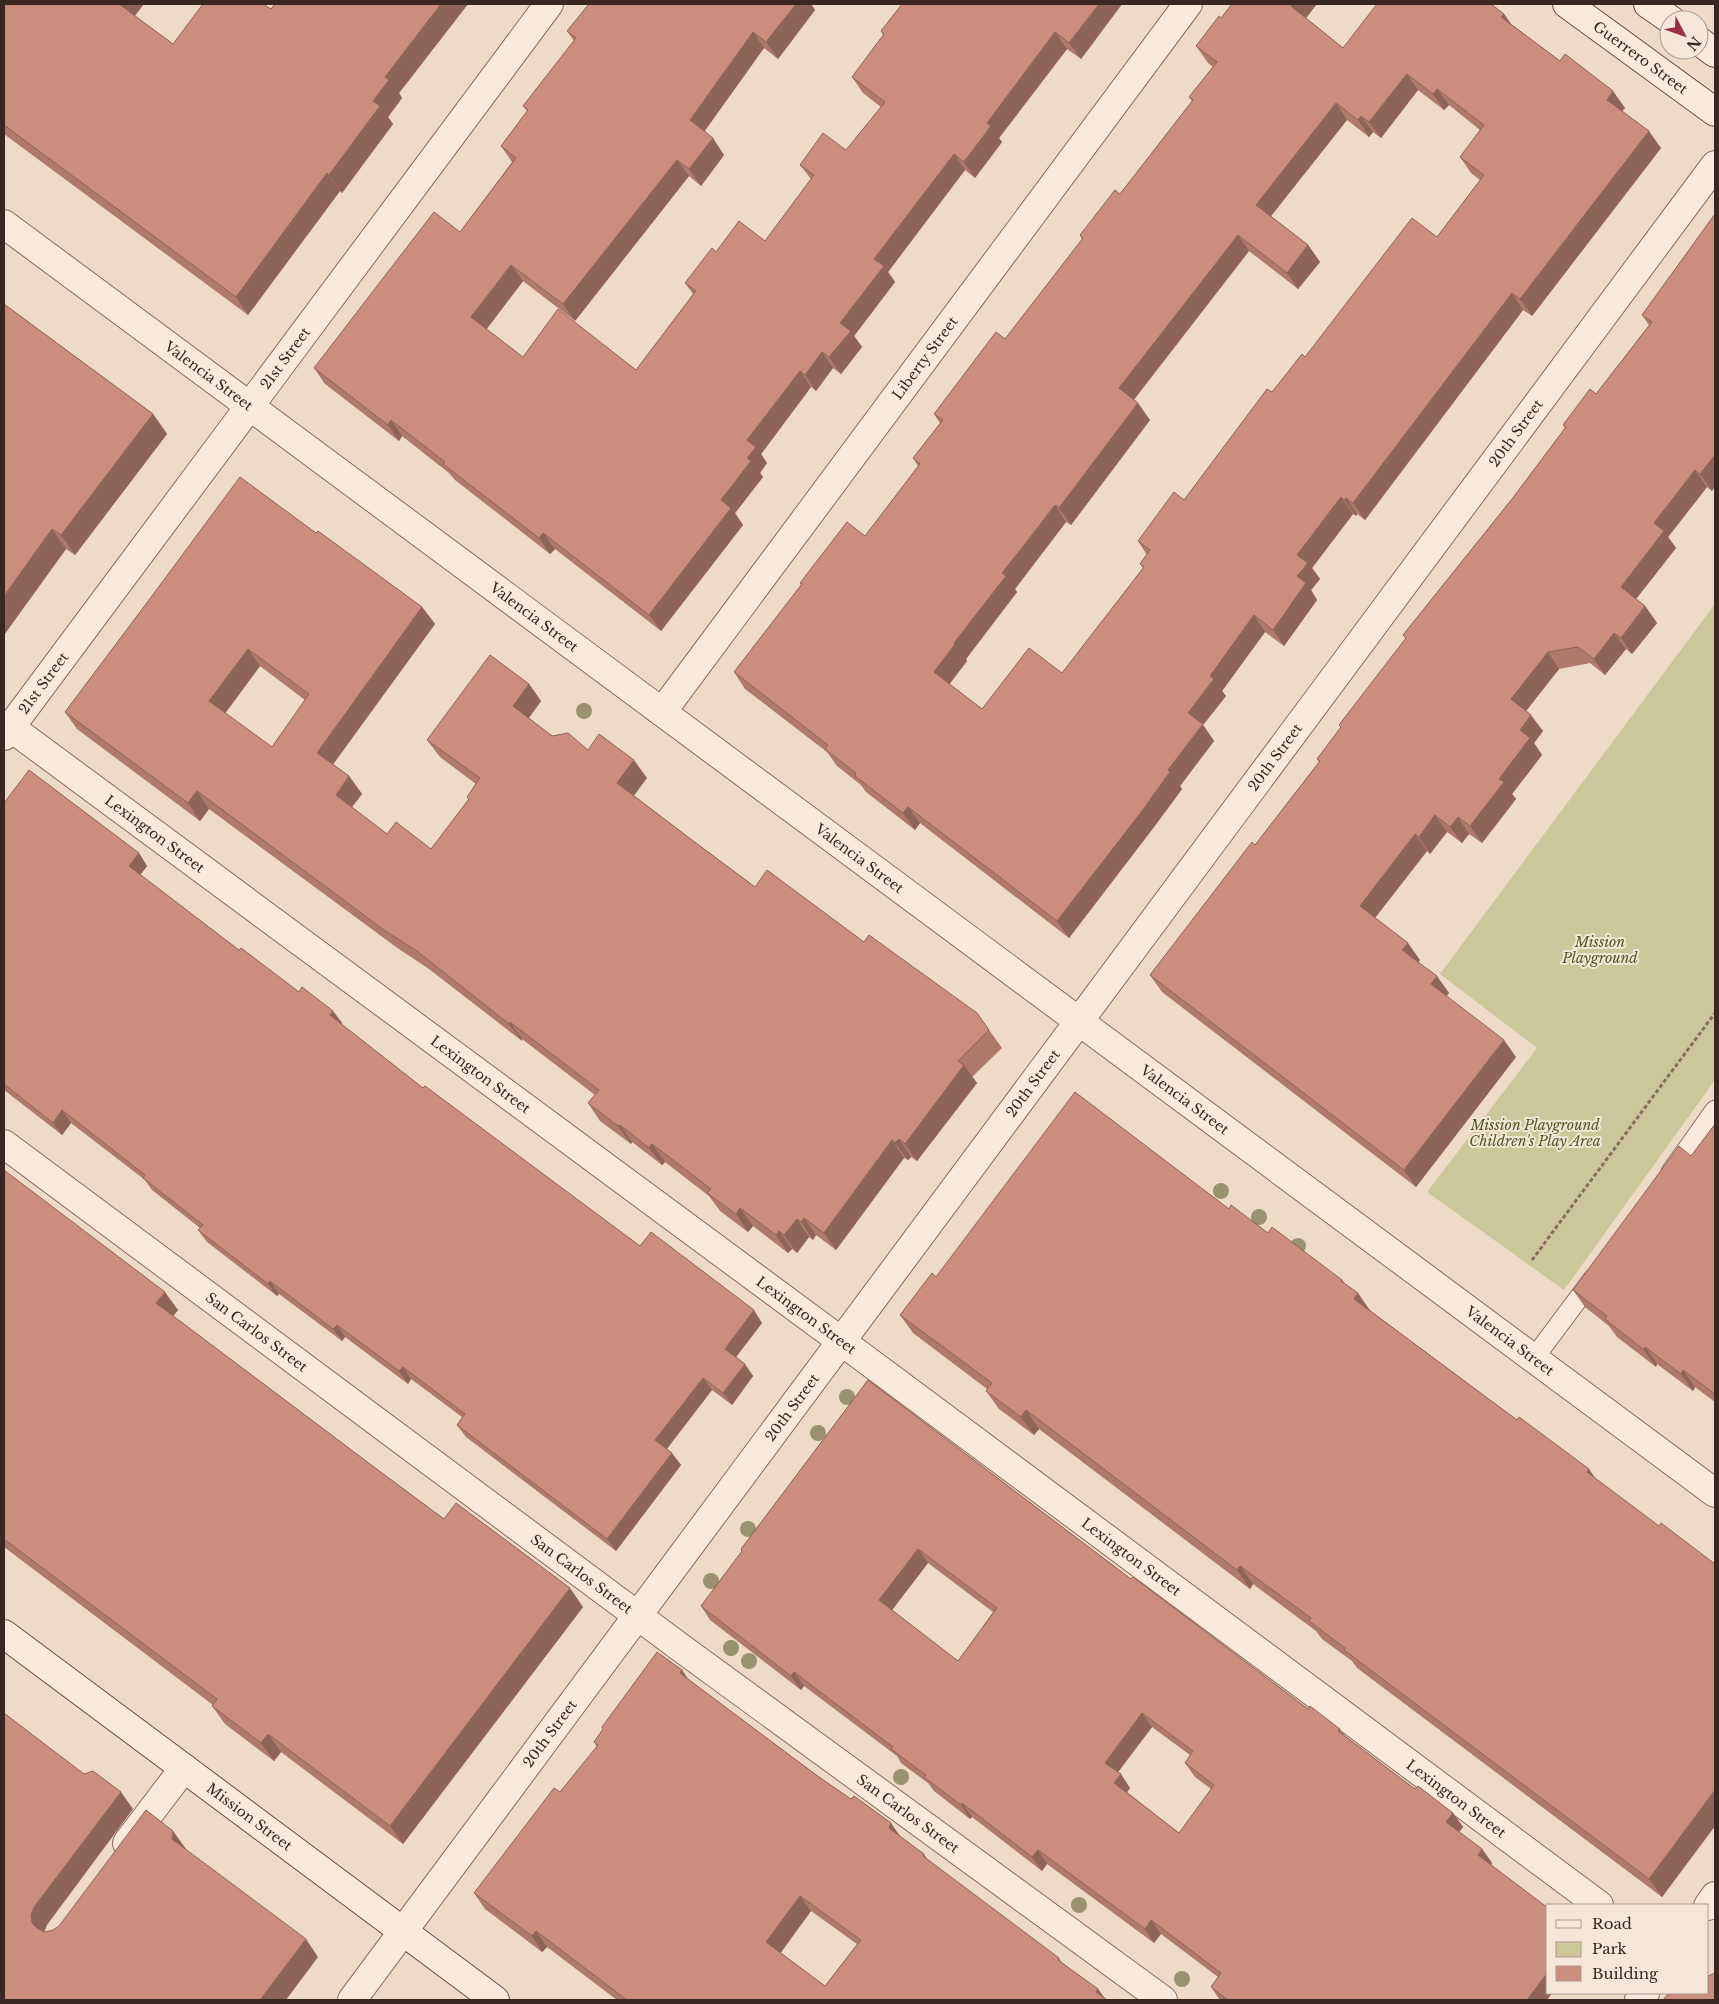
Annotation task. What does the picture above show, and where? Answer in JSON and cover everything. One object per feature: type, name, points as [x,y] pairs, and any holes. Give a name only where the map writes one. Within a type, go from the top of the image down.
[{"type":"street","name":"21st Street","points":[[6,729],[548,4]]},
{"type":"street","name":"Liberty Street","points":[[662,712],[1188,4]]},
{"type":"street","name":"Guerrero Street","points":[[1567,4],[1715,112]]},
{"type":"street","points":[[1648,4],[1659,12]]},
{"type":"street","name":"20th Street","points":[[352,2000],[1715,165]]},
{"type":"street","name":"Valencia Street","points":[[4,224],[1715,1493]]},
{"type":"street","name":"Lexington Street","points":[[6,729],[841,1341],[1598,1904]]},
{"type":"street","name":"San Carlos Street","points":[[4,1144],[637,1615],[1163,2000]]},
{"type":"street","name":"Mission Street","points":[[4,1634],[495,2000]]},
{"type":"street","points":[[110,1866],[184,1768]]},
{"type":"lane","points":[[1658,1190],[1715,1110]]},
{"type":"lane","points":[[1534,1358],[1605,1261]]},
{"type":"path","points":[[1532,1260],[1715,1013]]},
{"type":"green space","name":"Mission Playground","points":[[1715,604],[1715,1080],[1564,1290],[1427,1192],[1537,1048],[1440,974]]},
{"type":"building","points":[[4,4],[119,4],[173,44],[203,4],[263,4],[271,9],[275,4],[441,4],[385,77],[389,80],[373,101],[380,106],[329,175],[327,173],[236,297],[4,125]]},
{"type":"building","points":[[589,4],[796,4],[766,42],[753,32],[690,120],[713,138],[689,169],[677,160],[563,304],[511,265],[471,317],[523,357],[558,309],[636,370],[696,291],[685,283],[712,248],[716,252],[739,221],[765,241],[814,175],[800,165],[823,133],[846,150],[885,102],[852,77],[884,34],[881,31],[902,4],[1099,4],[1069,43],[1055,32],[987,123],[991,126],[964,162],[954,154],[874,259],[884,266],[840,323],[851,331],[829,357],[822,352],[805,375],[800,371],[747,440],[756,447],[747,458],[751,461],[721,500],[731,508],[649,615],[543,533],[539,538],[443,464],[445,462],[391,420],[388,425],[314,368],[434,212],[460,232],[516,158],[501,146],[528,110],[523,106],[576,38],[567,31]]},
{"type":"building","points":[[1232,4],[1292,4],[1291,6],[1343,48],[1377,4],[1491,4],[1504,14],[1501,17],[1560,61],[1565,54],[1613,91],[1607,100],[1649,131],[1520,299],[1512,293],[1353,503],[1341,497],[1297,555],[1308,563],[1297,576],[1306,583],[1273,630],[1254,615],[1210,676],[1214,679],[1188,713],[1203,724],[1168,770],[1170,772],[1142,811],[1057,921],[908,807],[903,813],[855,776],[856,773],[825,749],[828,745],[734,672],[847,522],[865,536],[920,464],[913,458],[943,420],[934,414],[996,332],[1005,339],[1083,238],[1080,235],[1115,190],[1120,194],[1193,100],[1189,97],[1217,62],[1196,46],[1219,16],[1221,18]],"holes":[[[1407,74],[1433,94],[1437,89],[1484,125],[1460,157],[1484,175],[1437,237],[1412,218],[1305,357],[1302,354],[1272,392],[1267,389],[1184,500],[1174,492],[1138,541],[1150,550],[1140,564],[1144,567],[1062,673],[1029,648],[982,709],[934,672],[1006,576],[1002,573],[1055,505],[1059,508],[1138,403],[1119,388],[1238,235],[1287,273],[1308,245],[1256,205],[1336,103],[1358,120],[1361,116],[1369,122]]]},
{"type":"building","points":[[1715,214],[1715,455],[1700,474],[1695,470],[1654,523],[1664,531],[1621,587],[1645,606],[1621,638],[1614,633],[1594,659],[1578,647],[1548,652],[1511,699],[1531,715],[1520,730],[1530,738],[1499,779],[1504,782],[1470,826],[1458,817],[1450,827],[1435,815],[1419,837],[1415,834],[1360,906],[1408,943],[1402,950],[1437,976],[1431,984],[1504,1040],[1404,1170],[1150,975],[1252,842],[1255,845],[1320,761],[1317,759],[1341,727],[1339,725],[1406,638],[1403,635],[1512,499],[1566,427],[1563,425],[1590,389],[1596,394],[1652,322],[1642,315]]},
{"type":"building","points":[[4,304],[153,414],[61,535],[52,529],[4,596]]},
{"type":"building","points":[[240,477],[422,607],[317,753],[349,776],[336,795],[387,834],[396,822],[431,849],[469,799],[467,797],[480,778],[427,740],[490,655],[529,684],[513,706],[552,736],[568,733],[588,750],[599,734],[634,760],[617,783],[688,837],[755,887],[767,870],[864,942],[869,935],[977,1013],[989,1030],[958,1061],[964,1065],[905,1144],[899,1139],[895,1143],[892,1140],[824,1233],[804,1218],[801,1222],[797,1219],[784,1235],[779,1231],[776,1235],[740,1208],[736,1214],[707,1193],[711,1189],[652,1144],[649,1148],[588,1103],[599,1090],[510,1022],[509,1024],[417,951],[384,930],[197,791],[188,803],[65,712]],"holes":[[[248,649],[309,694],[272,747],[209,701]]]},
{"type":"building","points":[[29,770],[139,853],[129,866],[239,950],[241,948],[299,992],[302,987],[333,1011],[330,1015],[423,1088],[425,1086],[640,1246],[651,1232],[754,1310],[725,1349],[745,1364],[723,1393],[703,1378],[655,1440],[672,1453],[607,1539],[457,1425],[465,1414],[403,1367],[399,1371],[337,1325],[333,1329],[270,1281],[268,1284],[198,1230],[203,1225],[143,1178],[145,1175],[62,1110],[53,1123],[4,1084],[4,803]]},
{"type":"building","points":[[1075,1092],[1229,1209],[1231,1205],[1268,1233],[1272,1227],[1358,1293],[1354,1299],[1517,1420],[1519,1417],[1589,1469],[1587,1472],[1659,1526],[1661,1523],[1715,1564],[1715,1790],[1649,1879],[1344,1650],[1345,1648],[1309,1621],[1311,1618],[1240,1566],[1237,1570],[1026,1410],[1021,1417],[986,1391],[992,1383],[900,1315],[932,1273],[936,1277]]},
{"type":"building","points":[[1715,1124],[1715,1394],[1683,1370],[1681,1374],[1645,1347],[1644,1350],[1605,1319],[1607,1316],[1573,1290],[1679,1146],[1691,1156]]},
{"type":"building","points":[[4,1170],[165,1292],[156,1303],[444,1519],[456,1503],[570,1588],[390,1826],[268,1734],[261,1743],[212,1706],[217,1699],[4,1539]]},
{"type":"building","points":[[868,1380],[1131,1579],[1133,1577],[1308,1709],[1310,1706],[1340,1729],[1338,1731],[1415,1789],[1418,1786],[1453,1813],[1446,1822],[1482,1849],[1478,1855],[1546,1906],[1546,1975],[1527,2000],[1228,2000],[1211,1987],[1221,1973],[1151,1920],[1145,1929],[1038,1850],[1032,1857],[962,1803],[961,1805],[924,1777],[926,1775],[891,1749],[893,1747],[794,1672],[791,1676],[701,1606],[742,1551],[741,1549]],"holes":[[[918,1549],[997,1608],[958,1661],[879,1600]],[[1142,1713],[1193,1751],[1185,1763],[1214,1785],[1179,1833],[1114,1783],[1121,1774],[1105,1763]]]},
{"type":"building","points":[[657,1652],[682,1670],[680,1673],[816,1775],[851,1799],[854,1796],[891,1823],[889,1828],[924,1854],[923,1856],[1059,1958],[1058,1960],[1098,1989],[1096,1992],[1107,2000],[627,2000],[536,1931],[532,1936],[474,1893],[554,1788],[560,1792],[598,1745],[594,1742],[603,1729],[602,1727]],"holes":[[[800,1896],[861,1940],[825,1986],[766,1942]]]},
{"type":"building","points":[[4,1713],[84,1774],[93,1771],[121,1792],[34,1907],[31,1915],[32,1923],[45,1932],[59,1926],[146,1810],[173,1831],[172,1839],[306,1939],[260,2000],[4,2000]]},
{"type":"building","points":[[1715,1973],[1715,2000],[1663,2000],[1668,1994],[1709,1994],[1709,1976]]},
{"type":"park label","name":"Mission Playground Children's Play Area","points":[[1535,1134]]}]
